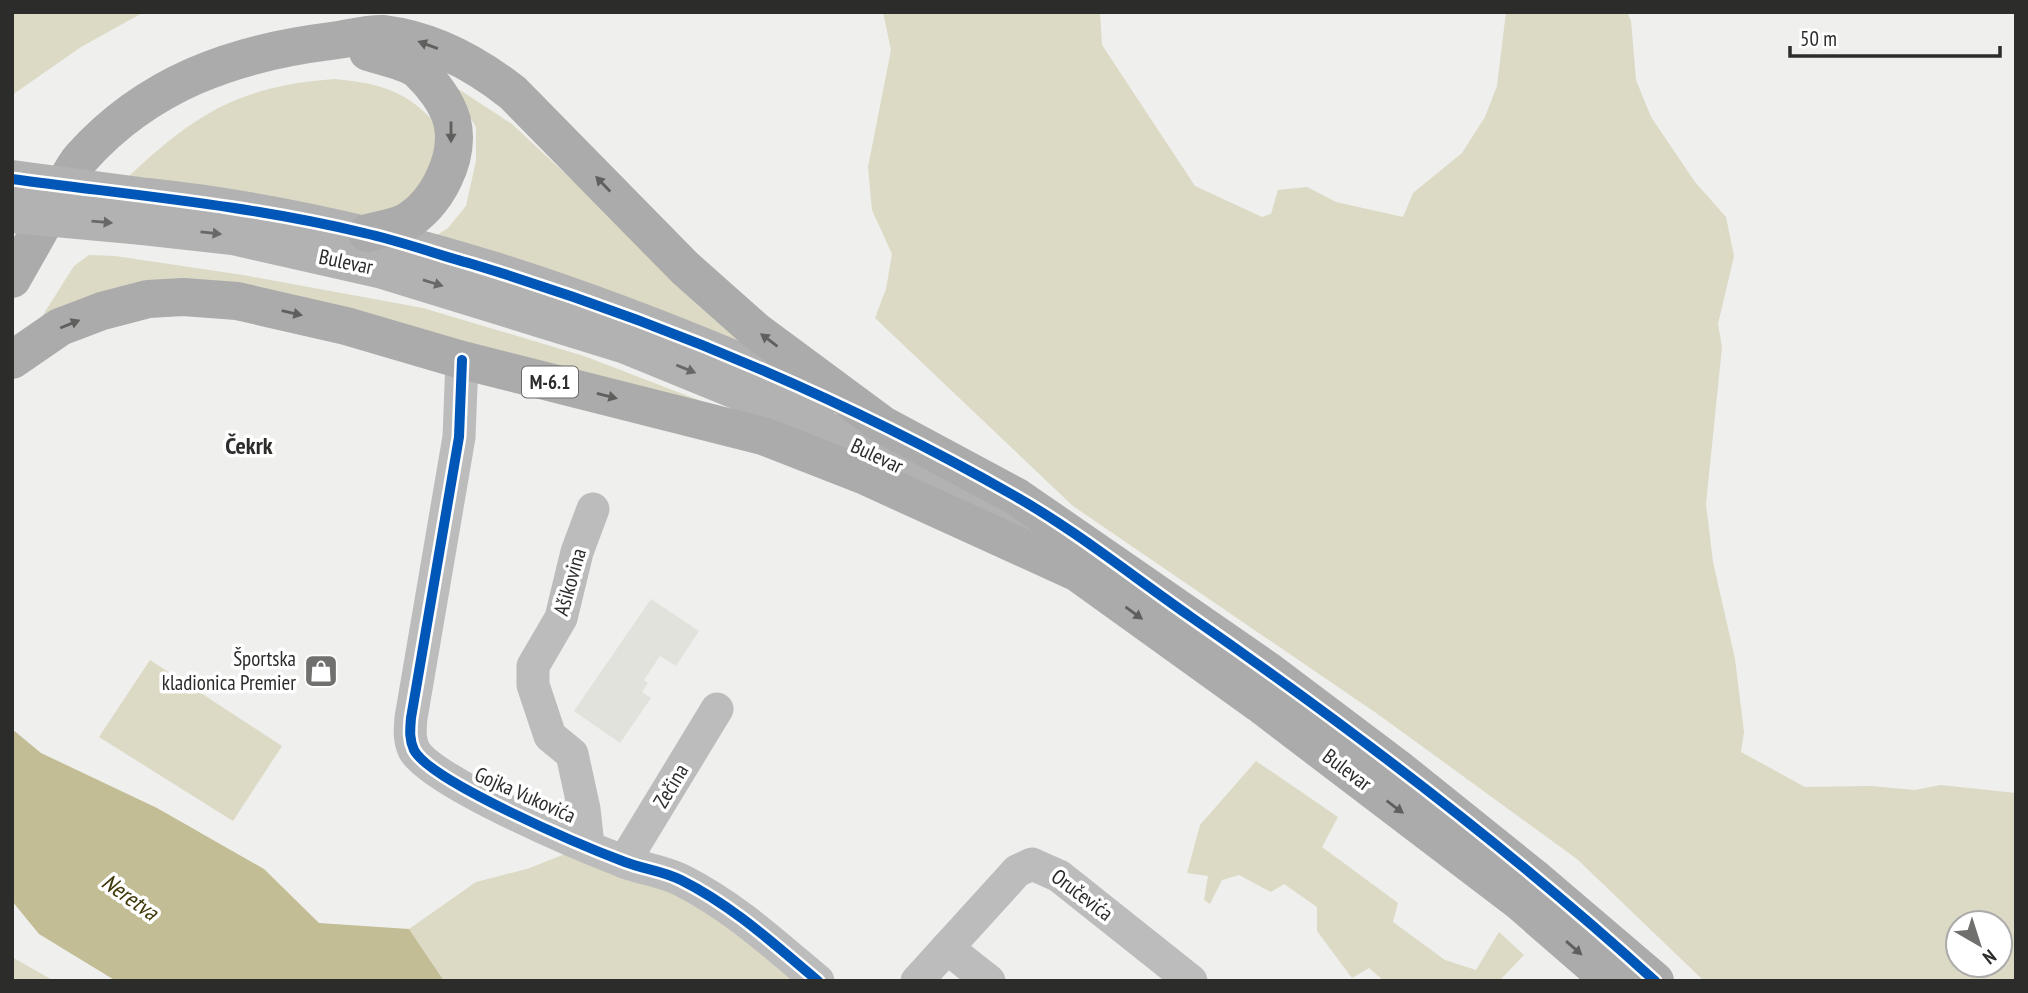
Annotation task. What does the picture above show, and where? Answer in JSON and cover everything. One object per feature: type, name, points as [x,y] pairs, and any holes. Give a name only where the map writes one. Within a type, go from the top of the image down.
[{"type":"main road","points":[[12,279],[79,161],[111,127],[173,87],[220,65],[288,45],[381,34],[418,41],[483,69],[531,110],[695,277],[756,331],[883,425]]},
{"type":"main road","points":[[329,41],[418,69],[442,98],[452,122],[450,153],[442,186],[429,204],[403,223],[367,233]]},
{"type":"main road","points":[[12,179],[145,212],[268,213],[367,233],[609,309],[715,351],[883,425],[1017,497],[1267,670],[1411,779],[1655,981]]},
{"type":"main road","name":"Bulevar","points":[[12,214],[145,212],[233,236],[383,270],[623,344],[785,410],[856,448],[978,506],[1078,573],[1260,704],[1520,902],[1611,981]]},
{"type":"main road","name":"M-6.1","points":[[12,360],[60,327],[102,311],[148,299],[183,297],[237,301],[346,326],[462,360],[762,436],[863,475],[1078,573]]},
{"type":"street","name":"Gojka Vukovića","points":[[462,360],[458,437],[432,600],[422,640],[410,737],[415,752],[460,788],[624,862],[678,879],[740,914],[818,981]]},
{"type":"street","name":"Ašikovina","points":[[588,845],[584,809],[572,754],[550,736],[533,685],[533,666],[561,618],[577,552],[593,509]]},
{"type":"street","name":"Zečina","points":[[624,862],[718,709]]},
{"type":"street","name":"Oručevića","points":[[916,981],[1017,871],[1032,864],[1059,876],[1191,981]]},
{"type":"street","points":[[947,948],[989,981]]},
{"type":"shaded area","points":[[12,12],[144,12],[81,47],[12,95]]},
{"type":"shaded area","points":[[883,12],[1100,12],[1102,45],[1195,186],[1262,217],[1271,214],[1278,190],[1307,187],[1336,202],[1403,217],[1413,193],[1462,153],[1485,117],[1497,86],[1506,12],[1627,12],[1631,21],[1636,80],[1651,117],[1695,182],[1726,217],[1734,256],[1718,324],[1722,347],[1706,504],[1713,562],[1735,659],[1744,732],[1741,752],[1805,787],[1871,786],[1915,790],[1941,785],[2016,793],[2016,981],[1704,981],[1577,859],[1379,715],[1073,506],[875,318],[886,289],[892,254],[872,210],[868,167],[891,50]]},
{"type":"shaded area","points":[[335,79],[394,92],[418,106],[441,130],[421,200],[364,224],[128,177],[176,136],[221,107],[272,88]]},
{"type":"shaded area","points":[[449,83],[512,124],[756,352],[428,241],[448,228],[466,206],[476,161],[476,127]]},
{"type":"shaded area","points":[[89,255],[115,256],[243,275],[423,308],[584,356],[761,424],[238,296],[31,334],[74,266]]},
{"type":"shaded area","points":[[651,599],[699,631],[676,666],[660,656],[644,680],[648,683],[642,692],[651,698],[620,743],[574,711]]},
{"type":"shaded area","points":[[150,660],[282,746],[233,821],[99,737]]},
{"type":"shaded area","points":[[1256,761],[1338,817],[1322,847],[1398,903],[1393,922],[1445,960],[1476,970],[1499,932],[1524,955],[1499,981],[1384,981],[1369,968],[1352,978],[1317,931],[1317,907],[1284,884],[1271,892],[1239,875],[1222,880],[1210,904],[1204,900],[1208,876],[1187,873],[1200,825]]},
{"type":"shaded area","points":[[588,845],[624,862],[818,981],[444,981],[409,929],[476,882],[527,869]]},
{"type":"shaded area","points":[[12,957],[54,981],[12,981]]},
{"type":"water","name":"Neretva","points":[[12,729],[41,753],[157,808],[264,869],[319,923],[409,929],[444,981],[116,981],[39,934],[12,901]]},
{"type":"cycle path","points":[[12,179],[277,215],[391,240],[612,310],[749,364],[883,426],[1036,509],[1251,659],[1487,837],[1655,981]]},
{"type":"cycle path","points":[[462,360],[459,437],[411,718],[410,730],[414,750],[426,763],[478,796],[605,854],[674,877],[700,890],[752,926],[818,981]]},
{"type":"place","name":"Športska kladionica Premier","points":[[321,671]]},
{"type":"district","name":"Čekrk","points":[[249,446]]}]
